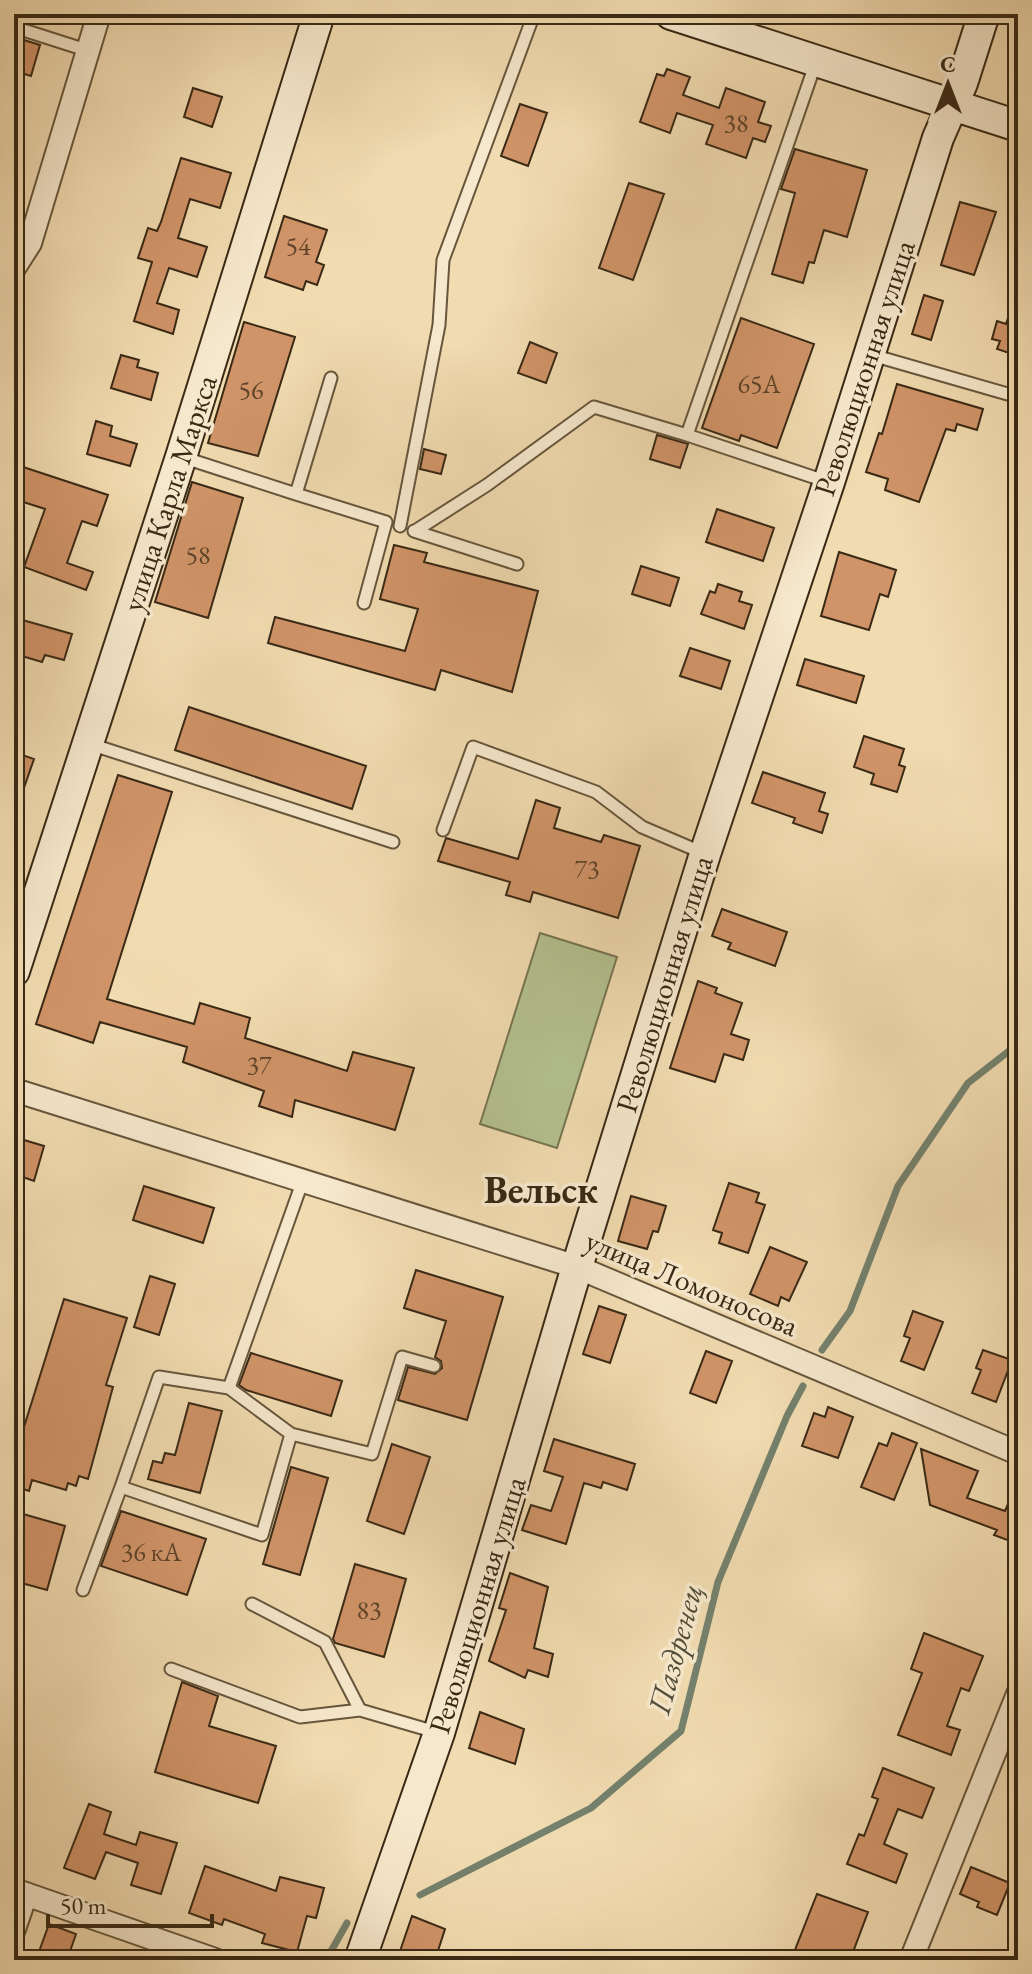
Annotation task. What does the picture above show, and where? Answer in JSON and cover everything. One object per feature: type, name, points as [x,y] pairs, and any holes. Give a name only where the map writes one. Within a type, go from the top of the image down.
[{"type":"street","points":[[14,268],[30,243],[99,14]]},
{"type":"street","name":"улица Карла Маркса","points":[[14,971],[181,457],[319,14]]},
{"type":"street","points":[[671,14],[1018,126]]},
{"type":"street","name":"Революционная улица","points":[[360,1960],[439,1733],[577,1267],[705,854],[829,482],[938,138],[962,83],[984,14]]},
{"type":"street","name":"улица Ломоносова","points":[[14,1090],[577,1267],[1018,1453]]},
{"type":"street","points":[[911,1960],[1018,1694]]},
{"type":"street","points":[[14,1929],[20,1892],[215,1960]]},
{"type":"lane","points":[[400,526],[439,325],[443,260],[534,14]]},
{"type":"lane","points":[[14,27],[86,50]]},
{"type":"lane","points":[[687,435],[816,61]]},
{"type":"lane","points":[[868,354],[1018,397]]},
{"type":"lane","points":[[296,494],[331,378]]},
{"type":"lane","points":[[415,531],[487,485],[594,407],[829,482]]},
{"type":"lane","points":[[181,457],[517,564]]},
{"type":"lane","points":[[364,603],[386,522]]},
{"type":"lane","points":[[89,743],[393,842]]},
{"type":"lane","points":[[443,830],[473,747],[596,792],[642,827],[705,854]]},
{"type":"lane","points":[[229,1388],[303,1179]]},
{"type":"lane","points":[[83,1590],[159,1377],[229,1388],[291,1434],[372,1454],[402,1357],[434,1366]]},
{"type":"lane","points":[[121,1487],[262,1535],[291,1434]]},
{"type":"lane","points":[[252,1604],[325,1642],[360,1710]]},
{"type":"lane","points":[[171,1669],[300,1717],[360,1710],[439,1733]]},
{"type":"green space","points":[[540,933],[617,957],[557,1148],[480,1124]]},
{"type":"building","points":[[14,37],[40,45],[31,76],[14,71]]},
{"type":"building","points":[[667,69],[690,77],[683,95],[719,108],[726,88],[765,102],[758,122],[771,126],[765,142],[753,138],[746,158],[706,144],[713,125],[677,113],[670,133],[640,122],[657,74],[664,76]]},
{"type":"building","points":[[193,88],[222,97],[212,127],[184,117]]},
{"type":"building","points":[[520,104],[547,113],[528,166],[501,156]]},
{"type":"building","points":[[795,149],[867,170],[847,237],[824,230],[814,263],[809,262],[803,283],[772,274],[795,193],[781,189]]},
{"type":"building","points":[[181,158],[231,173],[220,208],[190,199],[178,238],[207,247],[197,277],[169,268],[157,303],[179,310],[173,334],[134,321],[152,262],[138,258],[148,228],[157,231],[161,222]]},
{"type":"building","points":[[629,183],[664,194],[633,280],[599,268]]},
{"type":"building","points":[[960,202],[996,212],[974,275],[941,265]]},
{"type":"building","points":[[284,216],[327,230],[316,262],[324,265],[317,285],[306,281],[303,290],[265,277]]},
{"type":"building","points":[[924,295],[943,301],[931,340],[912,334]]},
{"type":"building","points":[[1015,297],[1018,298],[1018,356],[997,349],[1000,341],[992,339],[997,321],[1006,324]]},
{"type":"building","points":[[741,318],[814,344],[777,448],[741,435],[739,441],[702,428]]},
{"type":"building","points":[[244,322],[295,337],[258,456],[208,443]]},
{"type":"building","points":[[530,342],[557,353],[546,383],[518,373]]},
{"type":"building","points":[[121,355],[139,360],[137,367],[158,373],[151,400],[111,388]]},
{"type":"building","points":[[897,384],[983,409],[977,430],[957,424],[955,431],[946,429],[919,502],[885,490],[888,479],[866,472],[879,433],[882,434]]},
{"type":"building","points":[[96,421],[112,426],[110,436],[137,444],[130,466],[87,454]]},
{"type":"building","points":[[657,435],[688,444],[680,468],[650,459]]},
{"type":"building","points":[[424,449],[446,455],[441,474],[420,469]]},
{"type":"building","points":[[14,464],[108,495],[97,526],[82,521],[67,563],[93,572],[86,590],[24,567],[45,509],[14,499]]},
{"type":"building","points":[[192,482],[243,498],[208,618],[155,602]]},
{"type":"building","points":[[717,509],[774,528],[763,561],[706,542]]},
{"type":"building","points":[[394,545],[427,553],[424,562],[538,591],[512,692],[441,670],[435,690],[268,643],[275,617],[405,651],[418,609],[380,599]]},
{"type":"building","points":[[839,552],[896,570],[888,597],[880,594],[869,630],[821,616]]},
{"type":"building","points":[[641,566],[679,578],[670,606],[632,594]]},
{"type":"building","points":[[718,584],[742,592],[739,601],[752,605],[744,629],[701,614],[710,591],[715,593]]},
{"type":"building","points":[[19,619],[72,634],[64,660],[45,655],[42,662],[22,656],[24,648],[14,645]]},
{"type":"building","points":[[690,648],[730,661],[721,689],[680,676]]},
{"type":"building","points":[[805,659],[864,676],[856,703],[797,685]]},
{"type":"building","points":[[189,707],[366,766],[352,809],[175,750]]},
{"type":"building","points":[[864,736],[904,749],[899,765],[905,767],[897,792],[871,784],[874,774],[854,767]]},
{"type":"building","points":[[14,752],[34,759],[17,808],[14,808]]},
{"type":"building","points":[[763,772],[825,793],[819,811],[828,814],[822,833],[793,823],[795,818],[752,803]]},
{"type":"building","points":[[118,775],[172,792],[107,999],[194,1024],[200,1003],[250,1018],[245,1038],[347,1071],[353,1052],[414,1068],[395,1130],[295,1100],[292,1117],[259,1106],[264,1091],[183,1062],[187,1047],[100,1022],[93,1043],[36,1024]]},
{"type":"building","points":[[536,800],[560,808],[554,828],[601,842],[604,835],[640,846],[618,918],[533,892],[530,902],[506,895],[510,882],[438,861],[446,838],[518,859]]},
{"type":"building","points":[[722,909],[787,932],[775,966],[728,949],[731,943],[712,936]]},
{"type":"building","points":[[698,981],[717,988],[715,993],[742,1003],[731,1034],[749,1040],[743,1060],[724,1054],[715,1082],[670,1068]]},
{"type":"building","points":[[14,1137],[44,1146],[34,1181],[14,1174]]},
{"type":"building","points":[[729,1183],[759,1193],[756,1202],[765,1205],[748,1253],[719,1243],[722,1233],[713,1230]]},
{"type":"building","points":[[144,1186],[214,1208],[203,1243],[133,1220]]},
{"type":"building","points":[[631,1196],[666,1206],[658,1232],[653,1231],[647,1249],[618,1241]]},
{"type":"building","points":[[770,1247],[807,1262],[789,1301],[781,1297],[778,1306],[750,1294]]},
{"type":"building","points":[[416,1270],[503,1297],[467,1420],[398,1400],[408,1367],[435,1374],[442,1368],[441,1361],[435,1357],[446,1321],[404,1308]]},
{"type":"building","points":[[150,1276],[175,1284],[159,1335],[134,1327]]},
{"type":"building","points":[[64,1299],[127,1318],[106,1385],[113,1387],[88,1479],[79,1476],[76,1486],[68,1483],[66,1490],[32,1480],[29,1491],[14,1486],[14,1459]]},
{"type":"building","points":[[599,1306],[626,1315],[610,1363],[583,1354]]},
{"type":"building","points":[[913,1311],[943,1322],[924,1370],[901,1361],[910,1338],[904,1336]]},
{"type":"building","points":[[983,1350],[1012,1360],[996,1402],[972,1393],[981,1370],[976,1368]]},
{"type":"building","points":[[706,1351],[732,1361],[716,1403],[690,1393]]},
{"type":"building","points":[[251,1353],[342,1381],[331,1416],[246,1390],[239,1385]]},
{"type":"building","points":[[189,1403],[222,1411],[200,1493],[148,1479],[153,1461],[162,1463],[165,1453],[175,1455]]},
{"type":"building","points":[[828,1407],[853,1417],[838,1458],[802,1446],[814,1413],[825,1417]]},
{"type":"building","points":[[892,1433],[917,1443],[894,1500],[861,1487],[879,1443],[887,1446]]},
{"type":"building","points":[[554,1439],[635,1464],[627,1490],[603,1482],[601,1488],[584,1483],[566,1544],[522,1530],[531,1505],[551,1511],[563,1477],[544,1471]]},
{"type":"building","points":[[392,1444],[430,1457],[404,1534],[367,1521]]},
{"type":"building","points":[[921,1449],[978,1471],[967,1498],[1005,1511],[1018,1481],[1018,1544],[994,1535],[997,1530],[930,1505]]},
{"type":"building","points":[[291,1467],[328,1478],[300,1575],[263,1564]]},
{"type":"building","points":[[121,1511],[206,1539],[187,1595],[101,1566]]},
{"type":"building","points":[[23,1514],[65,1526],[47,1590],[14,1581],[14,1544]]},
{"type":"building","points":[[355,1564],[406,1579],[384,1657],[335,1643],[333,1639]]},
{"type":"building","points":[[510,1573],[548,1587],[534,1648],[553,1654],[548,1677],[528,1670],[525,1678],[489,1661],[506,1610],[499,1608]]},
{"type":"building","points":[[924,1633],[983,1656],[969,1691],[961,1688],[947,1726],[960,1730],[951,1755],[898,1735],[922,1673],[911,1669]]},
{"type":"building","points":[[182,1682],[218,1696],[209,1726],[276,1746],[258,1803],[155,1772]]},
{"type":"building","points":[[480,1712],[524,1729],[515,1764],[469,1748]]},
{"type":"building","points":[[883,1768],[934,1788],[922,1818],[898,1809],[884,1844],[907,1854],[896,1883],[847,1864],[859,1834],[864,1836],[878,1799],[872,1797]]},
{"type":"building","points":[[89,1804],[111,1812],[104,1834],[136,1845],[140,1832],[177,1843],[161,1894],[131,1885],[138,1863],[106,1852],[95,1879],[64,1868]]},
{"type":"building","points":[[205,1866],[276,1891],[280,1877],[324,1888],[316,1918],[307,1916],[297,1952],[262,1943],[265,1934],[224,1919],[222,1925],[189,1913]]},
{"type":"building","points":[[971,1867],[1010,1883],[997,1915],[977,1907],[979,1902],[960,1894]]},
{"type":"building","points":[[817,1894],[868,1912],[850,1960],[791,1960]]},
{"type":"building","points":[[412,1916],[445,1929],[435,1960],[397,1960]]},
{"type":"building","points":[[49,1924],[76,1934],[67,1960],[36,1960]]},
{"type":"waterway","name":"Паздренец","points":[[822,1350],[850,1311],[898,1186],[968,1083],[1018,1044]]},
{"type":"waterway","name":"Паздренец","points":[[420,1895],[591,1808],[681,1731],[718,1582],[787,1416],[803,1386]]},
{"type":"waterway","name":"Паздренец","points":[[326,1960],[347,1923]]},
{"type":"district","name":"Вельск","points":[[541,1189]]}]
